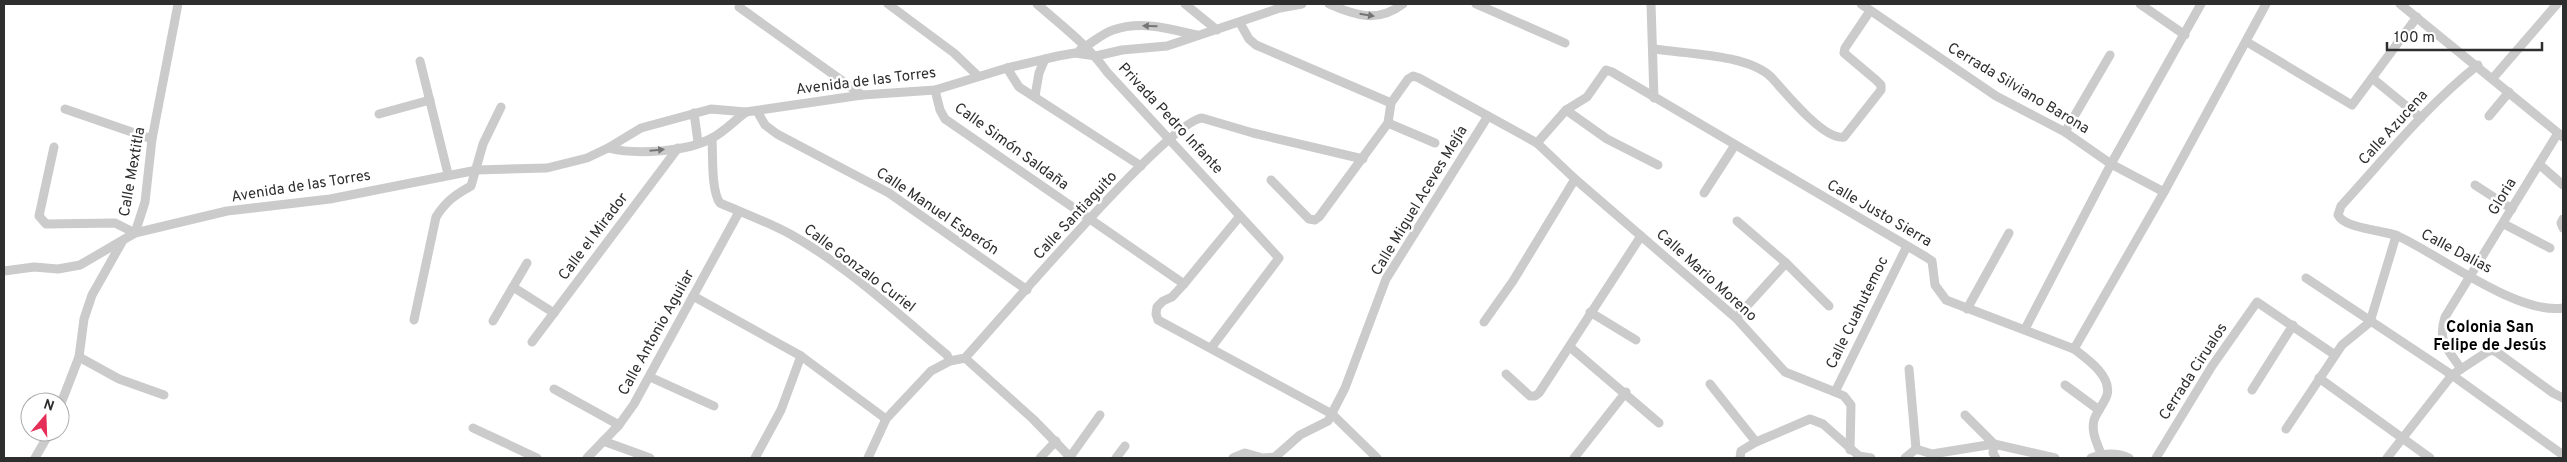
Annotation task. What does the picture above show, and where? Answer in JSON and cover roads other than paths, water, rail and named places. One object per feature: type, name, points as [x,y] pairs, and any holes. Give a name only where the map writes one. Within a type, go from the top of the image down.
[{"type":"street","name":"Calle Mextitla","points":[[54,147],[39,216],[41,221],[46,224],[115,223],[136,233],[145,202],[152,139],[178,4]]},
{"type":"street","points":[[888,4],[954,53],[978,76]]},
{"type":"street","name":"Privada Pedro Infante","points":[[1037,4],[1084,48],[1096,56],[1107,72],[1280,258],[1211,348]]},
{"type":"street","points":[[1185,4],[1217,30]]},
{"type":"street","name":"Avenida de las Torres","points":[[1075,53],[1096,56],[1122,50],[1166,46],[1280,8],[1302,4]]},
{"type":"street","points":[[1329,4],[1352,12],[1379,16],[1403,4]]},
{"type":"street","points":[[1476,4],[1565,43]]},
{"type":"street","points":[[1651,4],[1654,49],[1654,98]]},
{"type":"street","name":"Cerrada Silviano Barona","points":[[1861,4],[1996,96],[2065,132],[2112,164],[2164,192]]},
{"type":"street","points":[[2140,4],[2185,35]]},
{"type":"street","points":[[2024,329],[2112,164],[2201,4]]},
{"type":"street","points":[[2074,349],[2164,192],[2266,4]]},
{"type":"street","points":[[2400,4],[2561,135]]},
{"type":"street","points":[[2493,78],[2557,4]]},
{"type":"street","points":[[739,6],[862,95]]},
{"type":"street","points":[[1654,49],[1740,62],[1757,67],[1771,78],[1785,96],[1814,121],[1835,137],[1844,137],[1881,90],[1881,85],[1844,53],[1845,48],[1870,11]]},
{"type":"street","points":[[2246,42],[2352,105],[2417,17]]},
{"type":"street","points":[[1240,22],[1249,39],[1256,45],[1391,104],[1388,123],[1322,214],[1314,220],[1304,215],[1271,180]]},
{"type":"street","name":"Avenida de las Torres","points":[[4,271],[34,267],[58,269],[80,265],[136,233],[227,212],[330,199],[448,174],[477,170],[547,168],[587,158],[641,128],[711,109],[746,112],[862,95],[935,90],[1007,68],[1075,53],[1113,30],[1132,26],[1158,26],[1198,35]]},
{"type":"street","points":[[2065,132],[2110,55]]},
{"type":"street","points":[[1035,96],[1039,73],[1045,59]]},
{"type":"street","points":[[420,61],[448,174]]},
{"type":"street","name":"Calle Azucena","points":[[2338,215],[2341,206],[2451,86],[2478,66]]},
{"type":"street","points":[[1007,68],[1019,87],[1035,96],[1086,133],[1141,166]]},
{"type":"street","points":[[1537,143],[1566,110],[1587,97],[1606,70],[1654,98]]},
{"type":"street","name":"Calle Mario Moreno","points":[[1391,104],[1408,79],[1413,76],[1537,143],[1575,179],[1736,318],[1785,372],[1844,396],[1851,405],[1850,450]]},
{"type":"street","points":[[2372,78],[2421,118]]},
{"type":"street","name":"Calle Simón Saldaña","points":[[935,90],[940,110],[945,119],[1184,284]]},
{"type":"street","points":[[2488,116],[2509,92]]},
{"type":"street","name":"Calle Justo Sierra","points":[[1654,98],[1932,261],[1935,285],[1946,300],[2074,349],[2105,377],[2108,394],[2098,410],[2094,421],[2094,436],[2101,454]]},
{"type":"street","points":[[379,114],[430,100]]},
{"type":"street","points":[[414,320],[436,217],[444,204],[471,186],[483,144],[501,107]]},
{"type":"street","points":[[65,109],[152,139]]},
{"type":"street","name":"Calle Manuel Esperón","points":[[756,110],[765,125],[777,134],[889,193],[1027,290]]},
{"type":"street","points":[[1566,110],[1607,139],[1658,164]]},
{"type":"street","name":"Avenida de las Torres","points":[[608,148],[635,152],[678,148],[712,138],[746,112]]},
{"type":"street","points":[[694,113],[698,142]]},
{"type":"street","name":"Calle Miguel Aceves Mejía","points":[[1233,458],[1245,453],[1263,458],[1275,458],[1300,436],[1328,421],[1345,388],[1386,279],[1488,116]]},
{"type":"street","name":"Calle Santiaguito","points":[[965,358],[1089,219],[1170,138],[1193,119],[1202,118],[1253,133],[1363,160]]},
{"type":"street","points":[[1388,123],[1436,143]]},
{"type":"street","name":"Gloria","points":[[2461,369],[2444,343],[2440,332],[2445,318],[2540,164],[2561,135]]},
{"type":"street","name":"Calle Gonzalo Curiel","points":[[712,138],[717,199],[720,203],[789,233],[810,246],[873,293],[947,355],[950,361]]},
{"type":"street","points":[[1704,193],[1734,145]]},
{"type":"street","name":"Calle el Mirador","points":[[532,342],[678,148]]},
{"type":"street","points":[[2540,164],[2563,185]]},
{"type":"street","points":[[1484,322],[1513,281],[1575,179]]},
{"type":"street","points":[[2475,185],[2512,209]]},
{"type":"street","name":"Calle Antonio Aguilar","points":[[587,458],[619,425],[650,377],[739,212]]},
{"type":"street","name":"Calle Dalias","points":[[2338,215],[2346,222],[2396,236],[2504,294],[2531,306],[2563,308]]},
{"type":"street","points":[[1240,216],[1172,298],[1163,301],[1156,314],[1158,320],[1165,326],[1211,348],[1332,414],[1378,458]]},
{"type":"street","points":[[2563,219],[2561,223],[2563,228]]},
{"type":"street","points":[[1737,221],[1786,263],[1828,306]]},
{"type":"street","points":[[2504,224],[2550,248]]},
{"type":"street","points":[[1967,309],[2009,233]]},
{"type":"street","points":[[1506,374],[1530,396],[1535,396],[1570,348],[1590,312],[1641,236]]},
{"type":"street","points":[[2286,429],[2342,346],[2370,322],[2396,236]]},
{"type":"street","points":[[66,392],[79,358],[84,319],[92,295],[122,242]]},
{"type":"street","name":"Calle Cuahutemoc","points":[[1835,392],[1906,246]]},
{"type":"street","points":[[1736,318],[1786,263]]},
{"type":"street","points":[[494,321],[527,264]]},
{"type":"street","points":[[2306,278],[2370,322],[2452,374],[2563,455]]},
{"type":"street","points":[[513,287],[554,313]]},
{"type":"street","points":[[693,296],[801,356],[886,419]]},
{"type":"street","name":"Cerrada Cirualos","points":[[2156,458],[2212,366],[2257,302],[2293,325]]},
{"type":"street","points":[[1590,312],[1636,340]]},
{"type":"street","points":[[2252,390],[2293,325],[2335,355]]},
{"type":"street","points":[[1570,348],[1626,392],[1659,423]]},
{"type":"street","points":[[2387,458],[2452,374],[2492,350],[2563,398]]},
{"type":"street","points":[[755,458],[781,410],[801,356]]},
{"type":"street","points":[[79,358],[119,379],[164,395]]},
{"type":"street","points":[[868,458],[886,419],[931,371],[950,361],[965,358],[1056,441],[1070,458],[1100,414]]},
{"type":"street","points":[[1909,369],[1916,449]]},
{"type":"street","points":[[650,377],[714,406]]},
{"type":"street","points":[[2319,378],[2430,458]]},
{"type":"street","points":[[1710,384],[1756,442]]},
{"type":"street","points":[[2065,385],[2098,410]]},
{"type":"street","points":[[554,389],[619,425]]},
{"type":"street","points":[[1574,458],[1626,392]]},
{"type":"street","points":[[1965,415],[1994,444]]},
{"type":"street","points":[[1740,458],[1741,451],[1756,442],[1803,421],[1816,420],[1858,456],[1871,458]]},
{"type":"street","points":[[474,428],[538,458]]},
{"type":"street","points":[[603,441],[650,458]]},
{"type":"street","points":[[1040,458],[1056,441]]},
{"type":"street","points":[[35,458],[44,442]]},
{"type":"street","points":[[1916,449],[1932,454],[1994,444],[2055,458]]},
{"type":"street","points":[[1994,444],[1993,453],[1996,458]]},
{"type":"street","points":[[1116,458],[1125,446]]},
{"type":"street","points":[[1905,458],[1916,449]]},
{"type":"street","points":[[2091,458],[2101,454],[2119,454],[2129,458]]},
{"type":"district","name":"Colonia San Felipe de Jesús","points":[[2490,337]]}]
